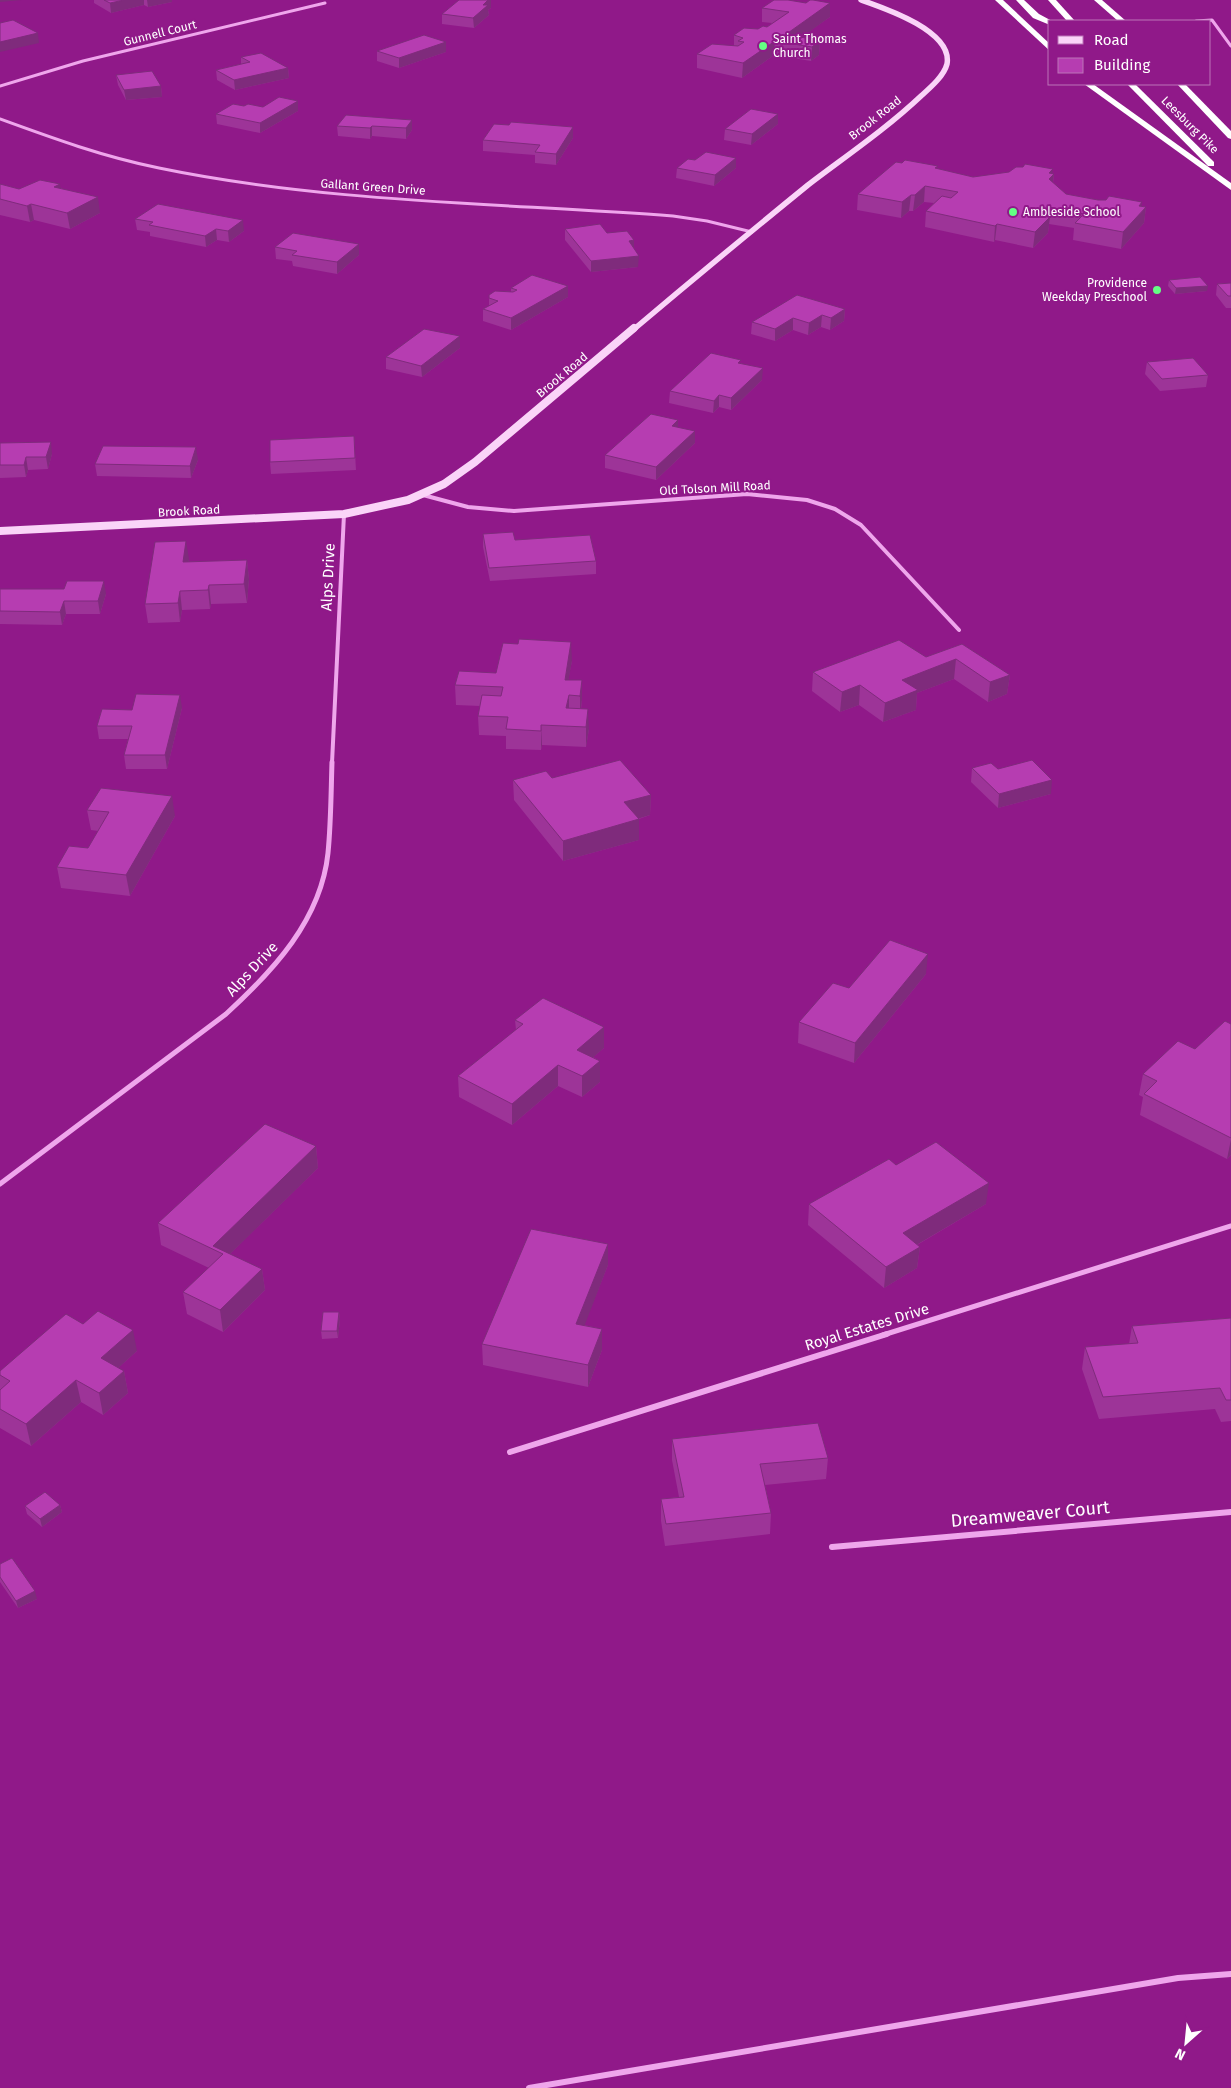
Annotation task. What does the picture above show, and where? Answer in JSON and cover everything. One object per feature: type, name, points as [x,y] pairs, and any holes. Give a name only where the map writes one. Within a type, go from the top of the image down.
[{"type":"highway","points":[[999,0],[1048,47]]},
{"type":"highway","points":[[1020,0],[1036,16],[1048,22]]},
{"type":"highway","points":[[1052,0],[1070,20]]},
{"type":"highway","points":[[1098,0],[1121,20]]},
{"type":"highway","points":[[1089,85],[1231,186]]},
{"type":"highway","name":"Leesburg Pike","points":[[1132,85],[1231,186]]},
{"type":"highway","name":"Leesburg Pike","points":[[1182,85],[1231,136]]},
{"type":"street","name":"Brook Road","points":[[0,531],[344,514],[395,504],[423,495],[446,484],[478,460],[752,232],[903,111],[942,75],[946,64],[946,54],[940,42],[909,19],[861,0]]},
{"type":"street","name":"Gunnell Court","points":[[0,86],[83,61],[325,3]]},
{"type":"street","points":[[1211,20],[1231,46]]},
{"type":"street","points":[[1211,29],[1218,28]]},
{"type":"street","name":"Gallant Green Drive","points":[[0,119],[72,146],[116,158],[214,178],[317,191],[673,216],[707,221],[752,232]]},
{"type":"street","name":"Old Tolson Mill Road","points":[[423,495],[465,508],[505,511],[550,510],[747,494],[804,499],[846,514],[861,525],[959,630]]},
{"type":"street","name":"Alps Drive","points":[[0,1184],[226,1014],[251,992],[282,958],[306,923],[321,888],[328,856],[344,514]]},
{"type":"street","name":"Royal Estates Drive","points":[[510,1452],[1231,1226]]},
{"type":"street","name":"Dreamweaver Court","points":[[832,1547],[1231,1512]]},
{"type":"street","points":[[529,2088],[1178,1978],[1231,1974]]},
{"type":"building","points":[[104,0],[124,0],[110,3]]},
{"type":"building","points":[[459,0],[488,0],[483,5],[488,5],[473,18],[442,14]]},
{"type":"building","points":[[774,0],[806,3],[813,0],[830,3],[785,35],[820,40],[812,47],[775,41],[743,63],[697,54],[712,44],[738,46],[744,42],[738,41],[743,38],[734,35],[744,28],[758,29],[763,26],[767,27],[789,12],[762,8]]},
{"type":"building","points":[[13,20],[38,33],[0,42],[0,23]]},
{"type":"building","points":[[424,35],[446,42],[399,58],[377,51]]},
{"type":"building","points":[[261,53],[288,68],[234,80],[216,70],[250,62],[241,57]]},
{"type":"building","points":[[152,71],[161,86],[124,90],[116,75]]},
{"type":"building","points":[[279,97],[298,101],[260,123],[216,114],[233,104],[263,107]]},
{"type":"building","points":[[751,109],[778,114],[752,134],[725,129]]},
{"type":"building","points":[[346,115],[412,120],[406,128],[337,126]]},
{"type":"building","points":[[511,122],[573,127],[556,154],[535,152],[540,145],[483,140],[494,124],[509,125]]},
{"type":"building","points":[[706,152],[736,158],[715,175],[677,168],[688,159],[695,160]]},
{"type":"building","points":[[905,160],[938,166],[935,168],[973,177],[1009,172],[1016,167],[1023,167],[1025,164],[1053,169],[1049,173],[1054,174],[1049,179],[1066,194],[1098,200],[1106,200],[1109,196],[1142,202],[1139,206],[1146,207],[1123,232],[1075,223],[1084,214],[1049,207],[1041,216],[1050,217],[1035,232],[997,224],[995,226],[926,211],[942,196],[951,198],[958,192],[925,186],[915,195],[911,195],[902,202],[858,194],[896,162],[902,163]]},
{"type":"building","points":[[40,180],[60,184],[54,187],[98,197],[67,213],[0,199],[0,184],[19,189]]},
{"type":"building","points":[[158,204],[243,220],[228,231],[216,229],[205,236],[149,225],[153,222],[135,219]]},
{"type":"building","points":[[600,224],[607,233],[627,231],[634,240],[629,241],[639,256],[591,261],[565,229]]},
{"type":"building","points":[[293,233],[359,244],[337,262],[292,255],[297,251],[275,247]]},
{"type":"building","points":[[532,275],[568,286],[511,318],[483,309],[498,301],[489,298],[489,295],[495,291],[513,292],[517,290],[511,288]]},
{"type":"building","points":[[1200,277],[1208,286],[1176,288],[1169,280]]},
{"type":"building","points":[[1231,283],[1231,296],[1228,296],[1217,284]]},
{"type":"building","points":[[797,295],[845,309],[831,318],[822,315],[809,323],[793,318],[775,329],[752,322]]},
{"type":"building","points":[[424,329],[460,336],[421,366],[386,357]]},
{"type":"building","points":[[711,353],[741,360],[738,363],[763,368],[731,398],[719,395],[714,401],[670,391]]},
{"type":"building","points":[[1193,358],[1208,375],[1162,379],[1147,362]]},
{"type":"building","points":[[651,414],[678,420],[672,426],[695,431],[656,467],[605,455]]},
{"type":"building","points":[[354,436],[355,458],[270,462],[270,440]]},
{"type":"building","points":[[51,442],[46,457],[26,457],[24,465],[0,465],[0,443]]},
{"type":"building","points":[[103,446],[196,447],[190,466],[95,464]]},
{"type":"building","points":[[513,532],[515,540],[590,535],[596,561],[489,568],[483,534]]},
{"type":"building","points":[[186,541],[183,562],[247,560],[244,584],[209,585],[208,590],[180,591],[178,603],[145,604],[155,542]]},
{"type":"building","points":[[67,581],[104,581],[98,601],[64,601],[60,612],[0,611],[0,589],[64,589]]},
{"type":"building","points":[[519,639],[571,642],[565,680],[582,680],[580,696],[569,695],[566,708],[588,709],[586,727],[541,725],[541,731],[506,729],[508,717],[478,716],[482,695],[501,696],[503,687],[455,685],[459,671],[496,673],[503,643],[518,644]]},
{"type":"building","points":[[899,640],[926,657],[962,644],[1010,675],[990,682],[956,659],[902,680],[918,690],[885,703],[860,685],[842,692],[813,672]]},
{"type":"building","points":[[136,694],[180,695],[165,755],[124,755],[132,726],[97,726],[102,709],[132,710]]},
{"type":"building","points":[[620,760],[651,795],[624,802],[639,819],[563,841],[513,780],[546,771],[552,778]]},
{"type":"building","points":[[1032,760],[1052,780],[999,794],[972,768],[991,763],[998,769]]},
{"type":"building","points":[[101,788],[172,796],[126,875],[57,867],[69,846],[88,848],[109,812],[87,810]]},
{"type":"building","points":[[890,940],[928,954],[855,1043],[799,1022],[833,983],[849,988]]},
{"type":"building","points":[[543,998],[604,1027],[577,1050],[600,1061],[582,1076],[558,1065],[512,1104],[458,1076],[523,1024],[515,1020]]},
{"type":"building","points":[[1225,1021],[1231,1024],[1231,1138],[1144,1094],[1157,1081],[1143,1074],[1178,1041],[1195,1049]]},
{"type":"building","points":[[265,1124],[316,1146],[213,1246],[262,1269],[220,1310],[183,1292],[223,1254],[158,1223]]},
{"type":"building","points":[[936,1142],[989,1183],[903,1233],[920,1247],[886,1267],[809,1204],[889,1159],[896,1165]]},
{"type":"building","points":[[531,1229],[608,1244],[576,1324],[602,1329],[588,1365],[482,1344]]},
{"type":"building","points":[[98,1311],[133,1330],[101,1358],[124,1371],[99,1393],[76,1380],[26,1424],[0,1409],[0,1390],[10,1381],[0,1375],[0,1371],[66,1314],[83,1324]]},
{"type":"building","points":[[323,1312],[339,1312],[337,1331],[321,1331]]},
{"type":"building","points":[[1231,1318],[1231,1400],[1226,1400],[1220,1388],[1103,1397],[1085,1347],[1138,1343],[1132,1326]]},
{"type":"building","points":[[818,1423],[828,1458],[760,1464],[771,1513],[666,1524],[661,1499],[684,1497],[672,1439]]},
{"type":"building","points":[[45,1492],[60,1505],[40,1519],[25,1506]]},
{"type":"building","points":[[12,1558],[35,1591],[16,1601],[0,1577],[0,1564]]},
{"type":"place","name":"Saint Thomas Church","points":[[763,46]]},
{"type":"place","name":"Ambleside School","points":[[1013,212]]},
{"type":"place","name":"Providence Weekday Preschool","points":[[1157,290]]}]
